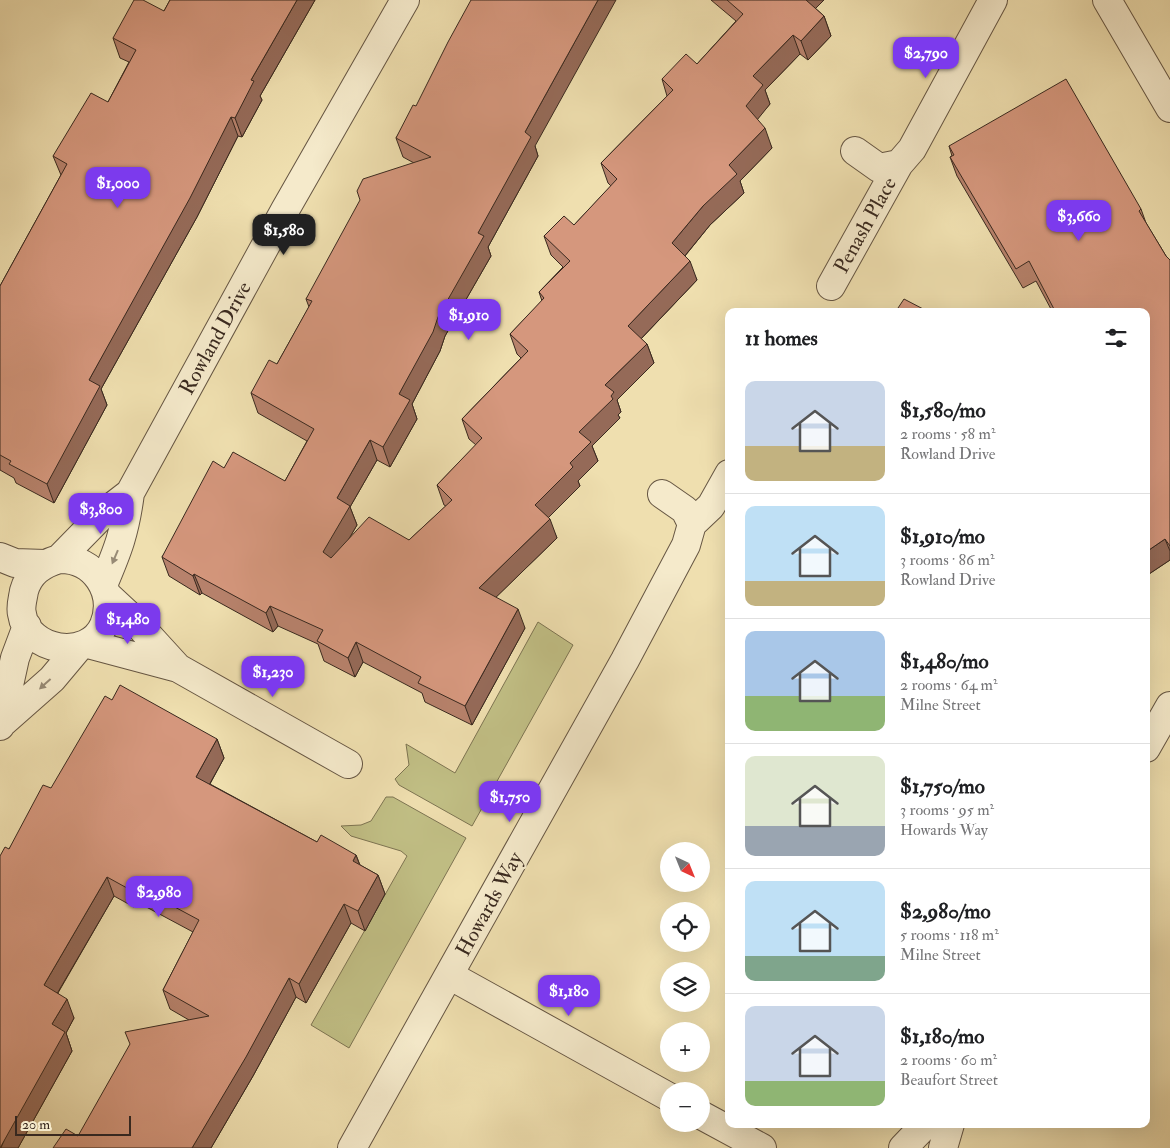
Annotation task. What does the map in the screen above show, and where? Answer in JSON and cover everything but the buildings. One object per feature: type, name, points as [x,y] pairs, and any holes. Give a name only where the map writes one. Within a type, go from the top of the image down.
[{"type":"street","name":"Rowland Drive","points":[[105,590],[126,526],[130,493],[285,210],[404,0]]},
{"type":"street","name":"Penash Place","points":[[831,286],[899,164],[912,149],[993,0]]},
{"type":"street","points":[[1107,0],[1170,108]]},
{"type":"street","name":"Penash Place","points":[[855,151],[879,168],[899,164]]},
{"type":"street","name":"Howards Way","points":[[352,1148],[625,660],[686,545],[692,524],[711,506],[725,481]]},
{"type":"street","name":"Rowland Drive","points":[[52,562],[104,513],[130,493]]},
{"type":"street","points":[[662,494],[685,510],[692,524]]},
{"type":"street","points":[[0,557],[15,563],[52,562],[83,564],[97,575],[105,590],[178,668]]},
{"type":"street","points":[[0,725],[24,621],[27,582],[34,573],[52,562]]},
{"type":"street","points":[[0,725],[102,629],[105,622],[105,590]]},
{"type":"street","points":[[0,594],[34,634],[53,646],[83,646],[178,668],[348,764]]},
{"type":"street","points":[[1150,741],[1170,706]]},
{"type":"street","points":[[449,976],[660,1092]]},
{"type":"street","points":[[710,1120],[762,1148]]},
{"type":"street","points":[[903,1148],[922,1128]]},
{"type":"street","points":[[942,1148],[949,1128]]},
{"type":"shaded area","points":[[538,622],[573,645],[472,826],[399,785],[395,779],[409,765],[406,744],[455,773]]},
{"type":"shaded area","points":[[386,797],[393,797],[466,838],[349,1048],[311,1025],[407,856],[401,851],[351,836],[341,826],[361,825],[371,821]]}]
